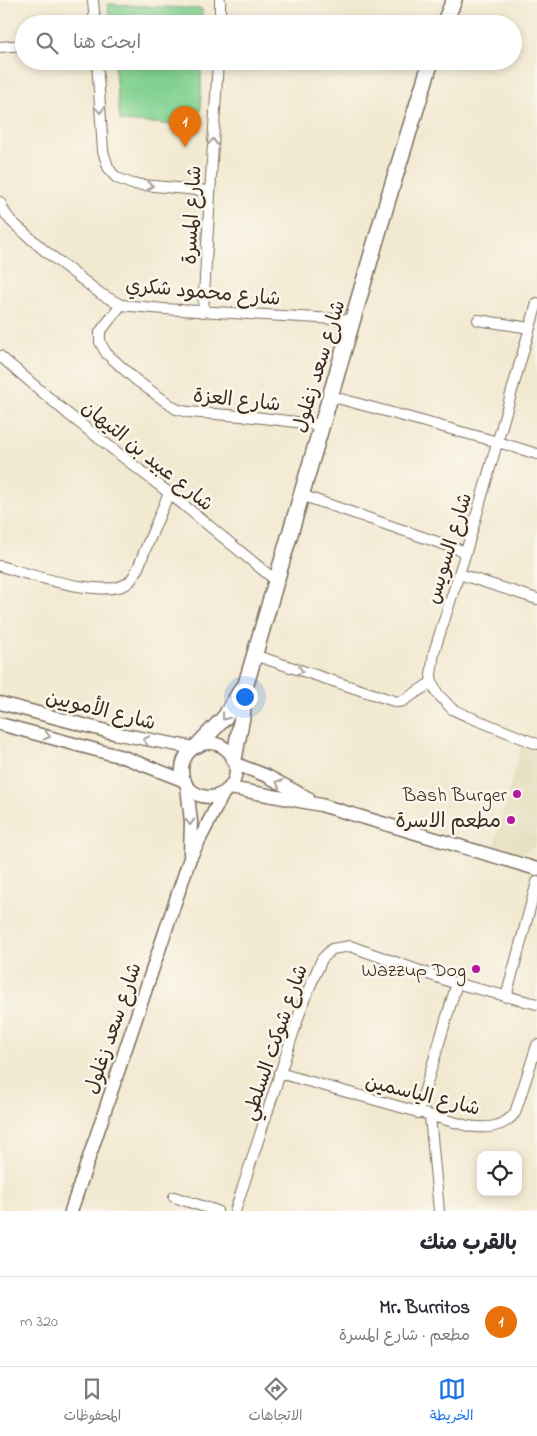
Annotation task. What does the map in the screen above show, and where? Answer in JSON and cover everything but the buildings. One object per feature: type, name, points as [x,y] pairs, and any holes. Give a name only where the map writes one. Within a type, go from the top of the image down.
[{"type":"main road","points":[[448,15],[454,0]]},
{"type":"main road","name":"شارع سعد زغلول","points":[[235,761],[246,684],[254,655],[428,70]]},
{"type":"main road","name":"شارع سعد زغلول","points":[[196,747],[225,717],[246,684]]},
{"type":"street","points":[[93,0],[94,15]]},
{"type":"street","points":[[220,0],[220,15]]},
{"type":"street","points":[[0,47],[15,46]]},
{"type":"street","points":[[98,70],[103,151],[112,173],[117,178],[132,184],[209,191]]},
{"type":"street","name":"شارع المسرة","points":[[203,312],[217,70]]},
{"type":"street","name":"شارع محمود شكري","points":[[0,202],[11,221],[45,251],[101,294],[121,305],[203,312],[353,320]]},
{"type":"street","name":"شارع السويس","points":[[432,682],[434,652],[466,552],[537,303]]},
{"type":"street","name":"شارع العزة","points":[[121,305],[100,332],[102,347],[114,361],[176,409],[194,413],[254,417],[321,425]]},
{"type":"street","points":[[478,320],[530,328]]},
{"type":"street","name":"شارع عبيد بن التيهان","points":[[0,356],[68,414],[169,493],[275,580]]},
{"type":"street","points":[[330,396],[537,454]]},
{"type":"street","points":[[0,566],[80,586],[105,588],[124,586],[136,572],[169,493]]},
{"type":"street","points":[[301,495],[466,552]]},
{"type":"street","points":[[459,574],[537,600]]},
{"type":"street","points":[[254,655],[397,702],[403,701],[432,682],[436,692],[444,702],[459,713],[537,744]]},
{"type":"street","name":"شارع الأمويين","points":[[0,703],[114,733],[196,747]]},
{"type":"street","name":"شارع الأمويين","points":[[0,724],[126,758],[186,784]]},
{"type":"street","points":[[226,791],[236,772],[235,761],[229,752],[223,746],[215,744],[206,743],[196,747],[188,754],[183,763],[182,772],[186,784],[193,792],[207,798],[226,791],[321,805],[537,869]]},
{"type":"street","points":[[235,761],[321,805]]},
{"type":"street","name":"شارع سعد زغلول","points":[[186,784],[191,822],[190,858]]},
{"type":"street","name":"شارع سعد زغلول","points":[[71,1211],[190,858],[226,791]]},
{"type":"street","points":[[506,996],[537,882]]},
{"type":"street","name":"شارع شوكت السلطي","points":[[235,1211],[279,1073],[316,968],[332,949],[350,946],[456,983],[537,1004]]},
{"type":"street","points":[[418,1113],[456,983]]},
{"type":"street","name":"شارع الياسمين","points":[[279,1073],[418,1113],[479,1128],[492,1127],[510,1120],[515,1113],[537,1045]]},
{"type":"street","points":[[430,1116],[439,1211]]},
{"type":"street","points":[[174,1198],[217,1211]]},
{"type":"shaded area","points":[[521,746],[537,751],[537,836],[534,847],[520,853],[494,847]]},
{"type":"green space","points":[[108,4],[202,9],[202,15],[109,15]]},
{"type":"green space","points":[[115,70],[201,70],[201,108],[195,126],[120,121]]},
{"type":"place","name":"Mr. Burritos","points":[[185,147]]},
{"type":"place","name":"Bash Burger","points":[[517,794]]},
{"type":"place","name":"مطعم الاسرة","points":[[511,820]]},
{"type":"place","name":"Wazzup Dog","points":[[476,969]]}]
